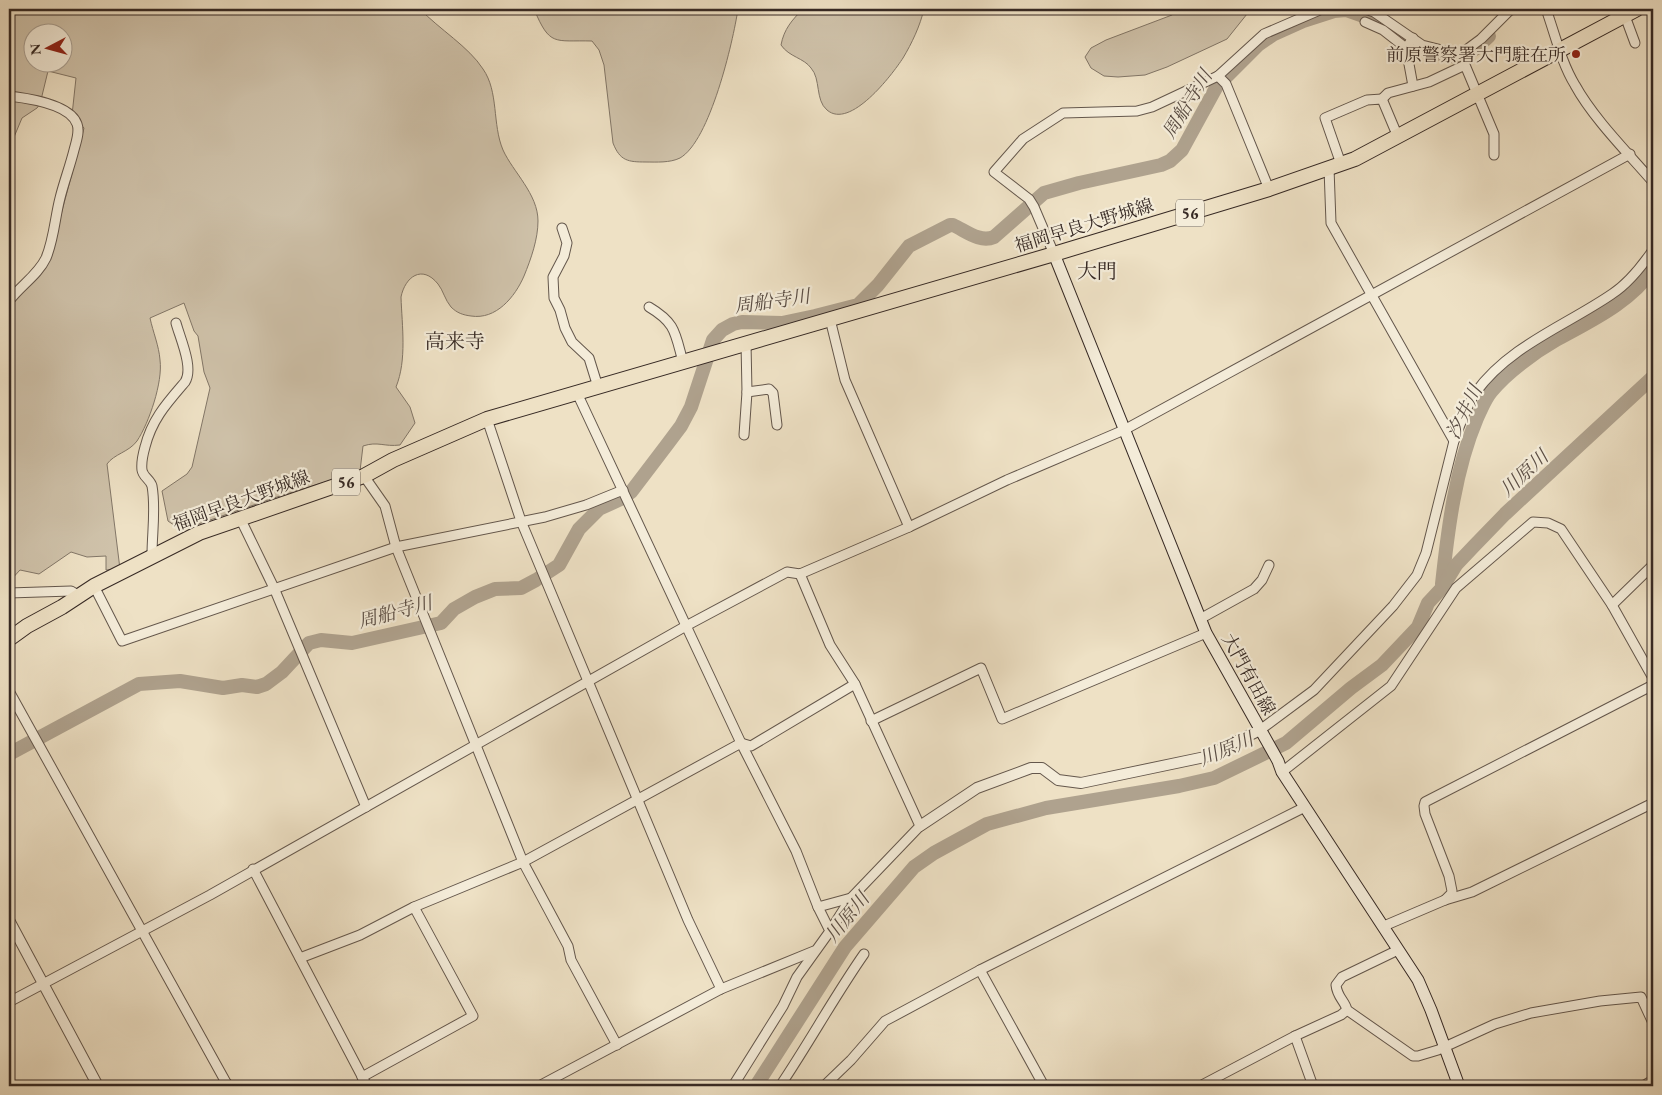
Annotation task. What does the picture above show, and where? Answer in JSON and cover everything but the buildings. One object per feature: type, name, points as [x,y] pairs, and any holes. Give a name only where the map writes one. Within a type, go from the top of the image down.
[{"type":"main road","name":"福岡早良大野城線","points":[[9,639],[27,626],[62,607],[94,586],[199,533],[364,476],[393,460],[487,419],[1054,254],[1270,189],[1355,159],[1637,9]]},
{"type":"main road","name":"大門有田線","points":[[1054,254],[1206,633],[1280,767],[1418,980],[1459,1086]]},
{"type":"street","points":[[1054,254],[1032,203],[994,172],[1024,139],[1063,113],[1137,111],[1152,107],[1218,76],[1264,34],[1322,9]]},
{"type":"street","points":[[1365,9],[1374,12],[1409,43],[1413,86]]},
{"type":"street","points":[[1546,9],[1574,84],[1653,182]]},
{"type":"street","points":[[1365,22],[1409,43],[1462,53],[1480,40],[1511,10]]},
{"type":"street","points":[[1624,16],[1635,43]]},
{"type":"street","points":[[1454,441],[1330,223],[1335,166],[1325,118],[1367,100],[1382,99],[1388,93],[1429,82],[1465,65],[1494,134],[1494,155]]},
{"type":"street","points":[[1218,76],[1226,84],[1270,189]]},
{"type":"street","points":[[9,96],[38,100],[64,110],[74,118],[78,125],[78,136],[69,172],[60,197],[46,258],[9,301]]},
{"type":"street","points":[[1382,99],[1398,137]]},
{"type":"street","points":[[9,1002],[210,895],[686,626],[787,572],[800,574],[909,527],[1007,480],[1124,430],[1630,154]]},
{"type":"street","points":[[562,228],[567,243],[564,256],[553,277],[554,298],[572,342],[589,358],[598,387]]},
{"type":"street","points":[[734,1086],[783,1006],[797,977],[851,898],[920,826],[977,788],[1031,768],[1042,768],[1058,780],[1081,783],[1205,757],[1262,734],[1314,690],[1393,606],[1418,575],[1426,553],[1454,441],[1475,393],[1500,366],[1542,336],[1613,294],[1635,274],[1653,250]]},
{"type":"street","points":[[649,307],[664,316],[674,329],[683,362]]},
{"type":"street","points":[[830,319],[846,380],[909,527]]},
{"type":"street","points":[[152,556],[152,492],[150,481],[142,474],[141,466],[152,424],[189,376],[176,323]]},
{"type":"street","points":[[744,435],[747,392],[746,343]]},
{"type":"street","points":[[747,392],[769,389],[773,393],[777,425]]},
{"type":"street","points":[[577,393],[741,743],[796,851],[818,907],[830,930]]},
{"type":"street","points":[[487,419],[522,521],[544,576],[639,799],[688,920],[721,989]]},
{"type":"street","points":[[364,476],[385,506],[396,547],[523,862],[568,946],[571,960],[617,1045]]},
{"type":"street","points":[[94,586],[122,640],[396,547],[544,517],[586,505],[623,490]]},
{"type":"street","points":[[240,518],[274,588],[366,807]]},
{"type":"street","points":[[1280,767],[1391,686],[1456,588],[1533,522],[1548,523],[1561,529],[1612,605],[1653,678]]},
{"type":"street","points":[[1200,619],[1254,589],[1262,580],[1269,565]]},
{"type":"street","points":[[1612,605],[1653,565]]},
{"type":"street","points":[[800,574],[830,645],[855,684],[920,826]]},
{"type":"street","points":[[9,593],[71,592],[78,595]]},
{"type":"street","points":[[871,721],[980,668],[1002,719],[1206,633]]},
{"type":"street","points":[[300,958],[360,935],[414,907],[523,862],[741,743],[751,746],[855,684]]},
{"type":"street","points":[[1445,900],[1451,894],[1452,885],[1425,814],[1424,806],[1426,802],[1653,685]]},
{"type":"street","points":[[9,691],[226,1086]]},
{"type":"street","points":[[1384,926],[1445,900],[1472,892],[1653,803]]},
{"type":"street","points":[[824,1086],[851,1060],[885,1021],[980,970],[1305,807]]},
{"type":"street","points":[[253,869],[367,1086]]},
{"type":"street","points":[[818,907],[851,898]]},
{"type":"street","points":[[362,1077],[473,1016],[414,907]]},
{"type":"street","points":[[9,920],[98,1086]]},
{"type":"street","points":[[1398,950],[1342,977],[1337,982],[1336,991],[1346,1005],[1347,1010],[1413,1056],[1438,1050],[1511,1018],[1600,1001],[1642,997],[1653,1023]]},
{"type":"street","points":[[538,1086],[721,989],[815,951]]},
{"type":"street","points":[[780,1086],[816,1032],[843,984],[864,954]]},
{"type":"street","points":[[980,970],[1044,1086]]},
{"type":"street","points":[[1200,1086],[1295,1036],[1341,1015],[1347,1010]]},
{"type":"street","points":[[1295,1036],[1313,1086]]},
{"type":"street","points":[[1644,1086],[1653,1080]]},
{"type":"shaded area","points":[[9,9],[420,9],[470,53],[488,78],[493,98],[497,130],[503,150],[530,192],[537,211],[537,235],[532,256],[520,284],[510,299],[496,311],[480,316],[471,316],[456,311],[449,304],[438,284],[426,275],[420,274],[415,276],[406,284],[401,297],[403,331],[402,366],[396,387],[410,407],[415,423],[400,445],[373,444],[363,446],[360,471],[181,530],[168,521],[162,491],[187,474],[192,467],[210,388],[204,372],[198,336],[194,331],[184,303],[150,318],[160,360],[159,379],[154,402],[142,433],[134,445],[107,464],[120,569],[106,570],[106,556],[87,557],[71,552],[39,574],[20,570],[9,582],[9,308],[16,297],[49,260],[84,128],[72,115],[76,78],[52,72],[72,72],[72,22],[22,22],[22,72],[48,72],[40,104],[22,118],[9,149]]},
{"type":"shaded area","points":[[534,9],[738,9],[731,44],[718,90],[701,132],[691,148],[676,160],[634,162],[622,157],[613,143],[604,65],[599,50],[592,41],[561,40],[549,36]]},
{"type":"shaded area","points":[[803,9],[924,9],[910,46],[890,76],[870,98],[858,107],[847,113],[836,114],[823,106],[816,78],[811,68],[781,45],[789,25]]},
{"type":"shaded area","points":[[1179,9],[1251,9],[1227,39],[1167,67],[1145,75],[1118,77],[1104,76],[1091,68],[1085,57],[1091,48],[1106,40],[1172,15]]},
{"type":"waterway","name":"周船寺川","points":[[9,754],[139,684],[180,681],[223,688],[242,685],[257,687],[266,684],[282,672],[309,643],[321,640],[352,643],[441,623],[454,609],[475,597],[495,589],[521,588],[536,580],[559,565],[579,529],[599,509],[623,498],[631,492],[681,426],[691,407],[713,340],[722,330],[742,322],[782,323],[858,305],[878,285],[909,246],[950,225],[978,237],[994,237],[1044,193],[1079,183],[1161,165],[1170,161],[1182,150],[1217,86],[1258,45],[1274,34],[1303,21],[1334,11],[1346,10],[1383,23],[1419,49],[1450,56],[1461,57],[1475,49],[1489,36]]},
{"type":"waterway","name":"汐井川","points":[[1442,584],[1450,521],[1463,458],[1477,418],[1489,395],[1513,370],[1530,357],[1609,310],[1633,292],[1653,269]]},
{"type":"waterway","name":"川原川","points":[[756,1086],[845,947],[914,867],[934,853],[987,824],[1046,808],[1179,786],[1214,778],[1286,743],[1351,688],[1382,665],[1418,627],[1428,603],[1442,588],[1456,565],[1505,514],[1653,377]]},
{"type":"place","name":"前原警察署大門駐在所","points":[[1576,54]]},
{"type":"district","name":"大門","points":[[1097,271]]},
{"type":"district","name":"高来寺","points":[[455,341]]}]
